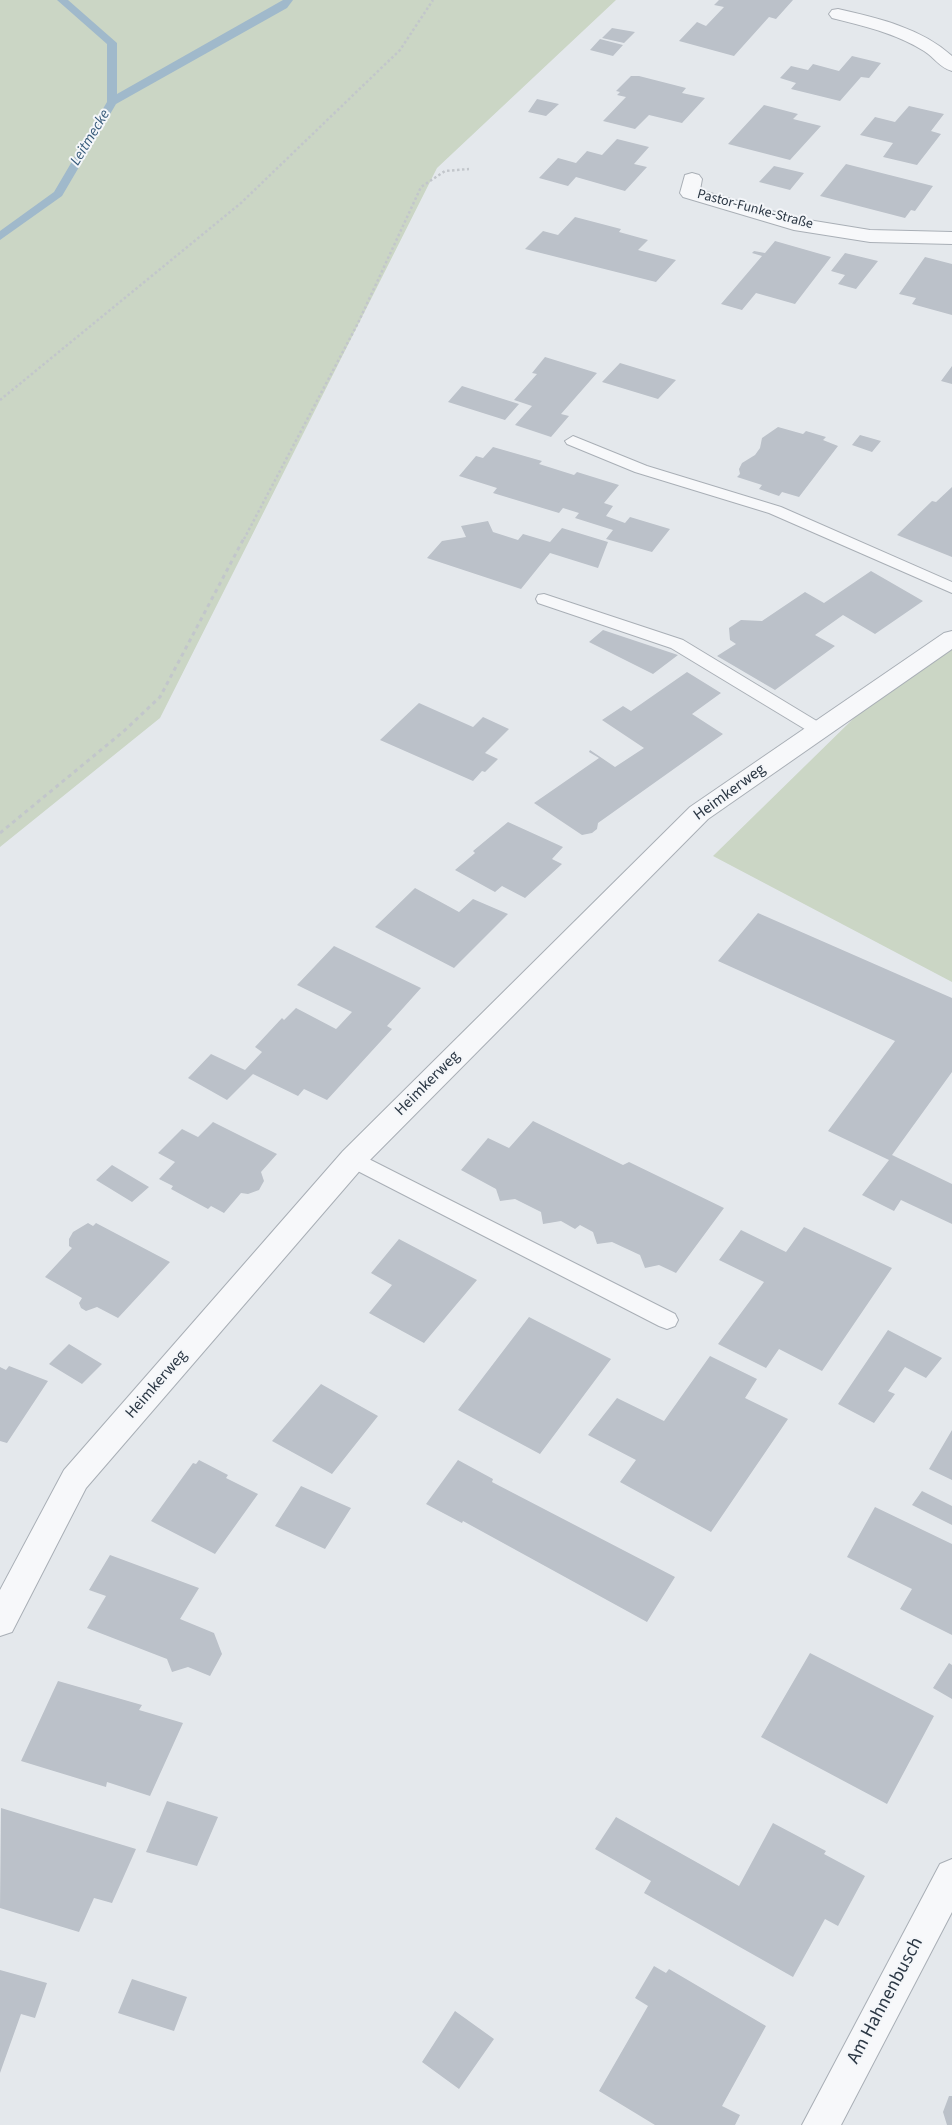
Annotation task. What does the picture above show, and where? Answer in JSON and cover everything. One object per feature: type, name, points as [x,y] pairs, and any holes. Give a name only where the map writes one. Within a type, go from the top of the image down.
[{"type":"street","points":[[838,14],[877,23],[931,47],[952,66]]},
{"type":"street","name":"Pastor-Funke-Straße","points":[[692,179],[690,193],[794,224],[870,236],[952,238]]},
{"type":"street","name":"Heimkerweg","points":[[0,1622],[75,1479],[353,1159],[699,813],[952,638]]},
{"type":"street","name":"Am Hahnenbusch","points":[[821,2125],[952,1876]]},
{"type":"lane","points":[[573,441],[642,470],[776,510],[952,588]]},
{"type":"lane","points":[[544,598],[677,644],[819,730]]},
{"type":"lane","points":[[353,1159],[667,1320]]},
{"type":"path","points":[[0,400],[242,204],[400,50],[433,0]]},
{"type":"path","points":[[0,833],[124,731],[160,697],[358,323],[421,187],[444,171],[469,169]]},
{"type":"green space","points":[[0,0],[616,0],[437,168],[160,718],[0,847]]},
{"type":"green space","points":[[952,636],[952,982],[713,856],[901,672]]},
{"type":"building","points":[[719,0],[793,0],[776,19],[769,17],[734,56],[679,41],[697,22],[706,26],[724,7],[714,5]]},
{"type":"building","points":[[612,28],[635,32],[624,43],[602,38]]},
{"type":"building","points":[[600,39],[623,45],[613,56],[590,50]]},
{"type":"building","points":[[852,56],[881,63],[869,78],[861,77],[840,101],[791,89],[796,83],[780,78],[791,66],[808,70],[813,64],[839,71]]},
{"type":"building","points":[[631,76],[639,76],[686,88],[682,93],[705,98],[682,123],[649,115],[635,129],[603,121],[626,97],[617,95],[620,92],[616,91]]},
{"type":"building","points":[[537,99],[559,104],[546,116],[528,112]]},
{"type":"building","points":[[764,105],[798,114],[793,119],[821,126],[790,160],[728,144]]},
{"type":"building","points":[[909,106],[944,114],[931,131],[941,134],[917,165],[883,157],[893,143],[860,135],[875,117],[895,122]]},
{"type":"building","points":[[617,139],[649,147],[634,164],[647,167],[625,191],[576,177],[568,186],[539,178],[558,158],[576,163],[587,151],[602,155]]},
{"type":"building","points":[[846,164],[933,186],[915,211],[911,210],[905,218],[820,196]]},
{"type":"building","points":[[774,166],[804,173],[790,190],[759,182]]},
{"type":"building","points":[[575,217],[621,229],[619,232],[648,240],[638,250],[676,260],[656,282],[525,249],[543,231],[558,235]]},
{"type":"building","points":[[775,241],[831,257],[795,304],[756,293],[742,310],[721,304],[762,256],[752,253],[754,251],[765,253]]},
{"type":"building","points":[[845,253],[878,261],[856,289],[838,284],[845,275],[831,271]]},
{"type":"building","points":[[925,257],[952,264],[952,315],[912,304],[916,298],[899,294]]},
{"type":"building","points":[[545,357],[597,373],[561,414],[569,416],[551,437],[515,425],[532,406],[514,400],[537,374],[532,373]]},
{"type":"building","points":[[620,363],[676,380],[658,399],[602,382]]},
{"type":"building","points":[[952,366],[952,384],[941,381]]},
{"type":"building","points":[[462,386],[519,404],[505,420],[448,402]]},
{"type":"building","points":[[778,427],[803,434],[806,431],[826,437],[823,440],[838,446],[799,497],[782,492],[779,496],[759,489],[762,485],[737,477],[740,474],[739,469],[742,463],[755,455],[760,448],[762,438]]},
{"type":"building","points":[[860,435],[881,441],[872,452],[852,445]]},
{"type":"building","points":[[493,447],[542,461],[539,464],[574,475],[577,472],[619,485],[604,503],[613,506],[606,516],[625,523],[630,517],[670,529],[652,552],[606,539],[613,530],[575,518],[579,513],[563,508],[559,513],[493,493],[497,488],[459,476],[476,456],[483,458]]},
{"type":"building","points":[[952,487],[952,557],[897,535],[932,501],[936,502]]},
{"type":"building","points":[[488,521],[493,532],[518,540],[523,534],[550,542],[562,528],[608,542],[598,568],[550,553],[521,589],[427,558],[442,541],[466,537],[461,526]]},
{"type":"building","points":[[871,571],[923,601],[875,634],[843,615],[815,635],[835,646],[775,690],[717,656],[736,644],[730,640],[729,628],[741,620],[762,621],[805,592],[824,603]]},
{"type":"building","points":[[603,630],[678,655],[653,674],[589,642]]},
{"type":"building","points":[[687,672],[721,693],[692,714],[723,734],[598,823],[597,829],[592,833],[582,835],[534,803],[599,758],[589,752],[590,750],[615,767],[644,748],[602,720],[623,706],[631,711]]},
{"type":"building","points":[[419,703],[473,727],[483,717],[509,729],[485,753],[498,759],[485,772],[482,771],[473,781],[380,740]]},
{"type":"building","points":[[508,822],[563,847],[552,859],[562,864],[525,898],[502,886],[495,892],[455,870],[475,853],[473,851]]},
{"type":"building","points":[[415,888],[459,912],[473,899],[508,914],[454,968],[375,927]]},
{"type":"building","points":[[758,913],[952,998],[952,1072],[892,1155],[952,1184],[952,1224],[901,1200],[894,1211],[862,1195],[889,1160],[828,1131],[895,1041],[718,961]]},
{"type":"building","points":[[334,946],[421,988],[387,1026],[392,1029],[327,1100],[304,1089],[298,1096],[253,1074],[227,1100],[188,1078],[211,1054],[245,1070],[262,1052],[255,1047],[282,1018],[284,1020],[296,1008],[336,1029],[352,1012],[297,985]]},
{"type":"building","points":[[533,1121],[623,1165],[629,1162],[724,1208],[676,1273],[659,1265],[645,1268],[640,1255],[612,1242],[597,1244],[593,1232],[580,1225],[575,1229],[561,1221],[543,1224],[541,1212],[515,1199],[500,1201],[496,1189],[461,1170],[488,1138],[509,1148]]},
{"type":"building","points":[[213,1122],[277,1154],[261,1172],[264,1181],[259,1190],[248,1194],[241,1193],[224,1213],[211,1206],[208,1209],[171,1189],[173,1186],[159,1179],[175,1162],[158,1153],[182,1129],[198,1137]]},
{"type":"building","points":[[112,1165],[149,1187],[132,1202],[96,1180]]},
{"type":"building","points":[[88,1223],[93,1226],[96,1223],[170,1262],[118,1318],[97,1307],[86,1311],[81,1308],[79,1303],[82,1298],[45,1277],[72,1248],[69,1246],[69,1239],[73,1232]]},
{"type":"building","points":[[804,1227],[892,1268],[822,1371],[779,1349],[766,1368],[718,1344],[764,1282],[719,1260],[741,1230],[786,1252]]},
{"type":"building","points":[[399,1239],[477,1280],[424,1343],[369,1313],[392,1285],[371,1273]]},
{"type":"building","points":[[529,1317],[611,1359],[540,1454],[458,1410]]},
{"type":"building","points":[[888,1330],[942,1358],[926,1378],[905,1367],[888,1391],[895,1394],[874,1423],[838,1404]]},
{"type":"building","points":[[69,1344],[102,1364],[82,1384],[49,1364]]},
{"type":"building","points":[[710,1356],[757,1379],[745,1398],[788,1419],[711,1532],[620,1482],[636,1460],[588,1435],[617,1398],[664,1421]]},
{"type":"building","points":[[9,1366],[48,1381],[7,1443],[0,1441],[0,1367],[6,1370]]},
{"type":"building","points":[[321,1384],[378,1416],[332,1474],[272,1441]]},
{"type":"building","points":[[952,1430],[952,1480],[929,1469]]},
{"type":"building","points":[[199,1460],[228,1475],[226,1478],[258,1494],[215,1554],[151,1521],[193,1463],[196,1464]]},
{"type":"building","points":[[458,1460],[493,1479],[492,1482],[675,1577],[647,1622],[463,1521],[462,1523],[426,1504]]},
{"type":"building","points":[[301,1486],[351,1508],[325,1549],[275,1526]]},
{"type":"building","points":[[922,1491],[952,1506],[952,1525],[912,1505]]},
{"type":"building","points":[[875,1507],[952,1544],[952,1635],[900,1609],[912,1589],[847,1557]]},
{"type":"building","points":[[110,1555],[199,1588],[180,1619],[214,1633],[222,1654],[210,1676],[188,1667],[172,1672],[167,1659],[87,1628],[106,1596],[89,1590]]},
{"type":"building","points":[[810,1653],[934,1716],[887,1804],[761,1737]]},
{"type":"building","points":[[949,1663],[952,1665],[952,1699],[933,1688]]},
{"type":"building","points":[[58,1681],[142,1705],[139,1710],[183,1723],[150,1796],[107,1782],[106,1787],[21,1761]]},
{"type":"building","points":[[167,1801],[218,1817],[197,1866],[146,1852]]},
{"type":"building","points":[[1,1808],[136,1849],[112,1903],[94,1898],[79,1932],[0,1908]]},
{"type":"building","points":[[616,1817],[739,1886],[773,1823],[826,1851],[824,1854],[865,1876],[838,1926],[825,1919],[793,1977],[644,1893],[651,1881],[595,1849]]},
{"type":"building","points":[[654,1966],[666,1973],[669,1969],[766,2026],[722,2106],[740,2115],[735,2125],[655,2125],[599,2091],[648,2006],[635,1998]]},
{"type":"building","points":[[0,1970],[47,1983],[35,2018],[21,2014],[0,2073]]},
{"type":"building","points":[[132,1979],[187,1997],[174,2031],[118,2013]]},
{"type":"building","points":[[455,2011],[494,2039],[459,2089],[422,2062]]},
{"type":"building","points":[[949,2096],[952,2096],[952,2125],[947,2125],[943,2112]]},
{"type":"waterway","name":"Leitmecke","points":[[62,0],[112,43],[112,102]]},
{"type":"waterway","points":[[112,102],[283,6],[288,0]]},
{"type":"waterway","name":"Leitmecke","points":[[0,236],[58,194],[112,102]]}]
